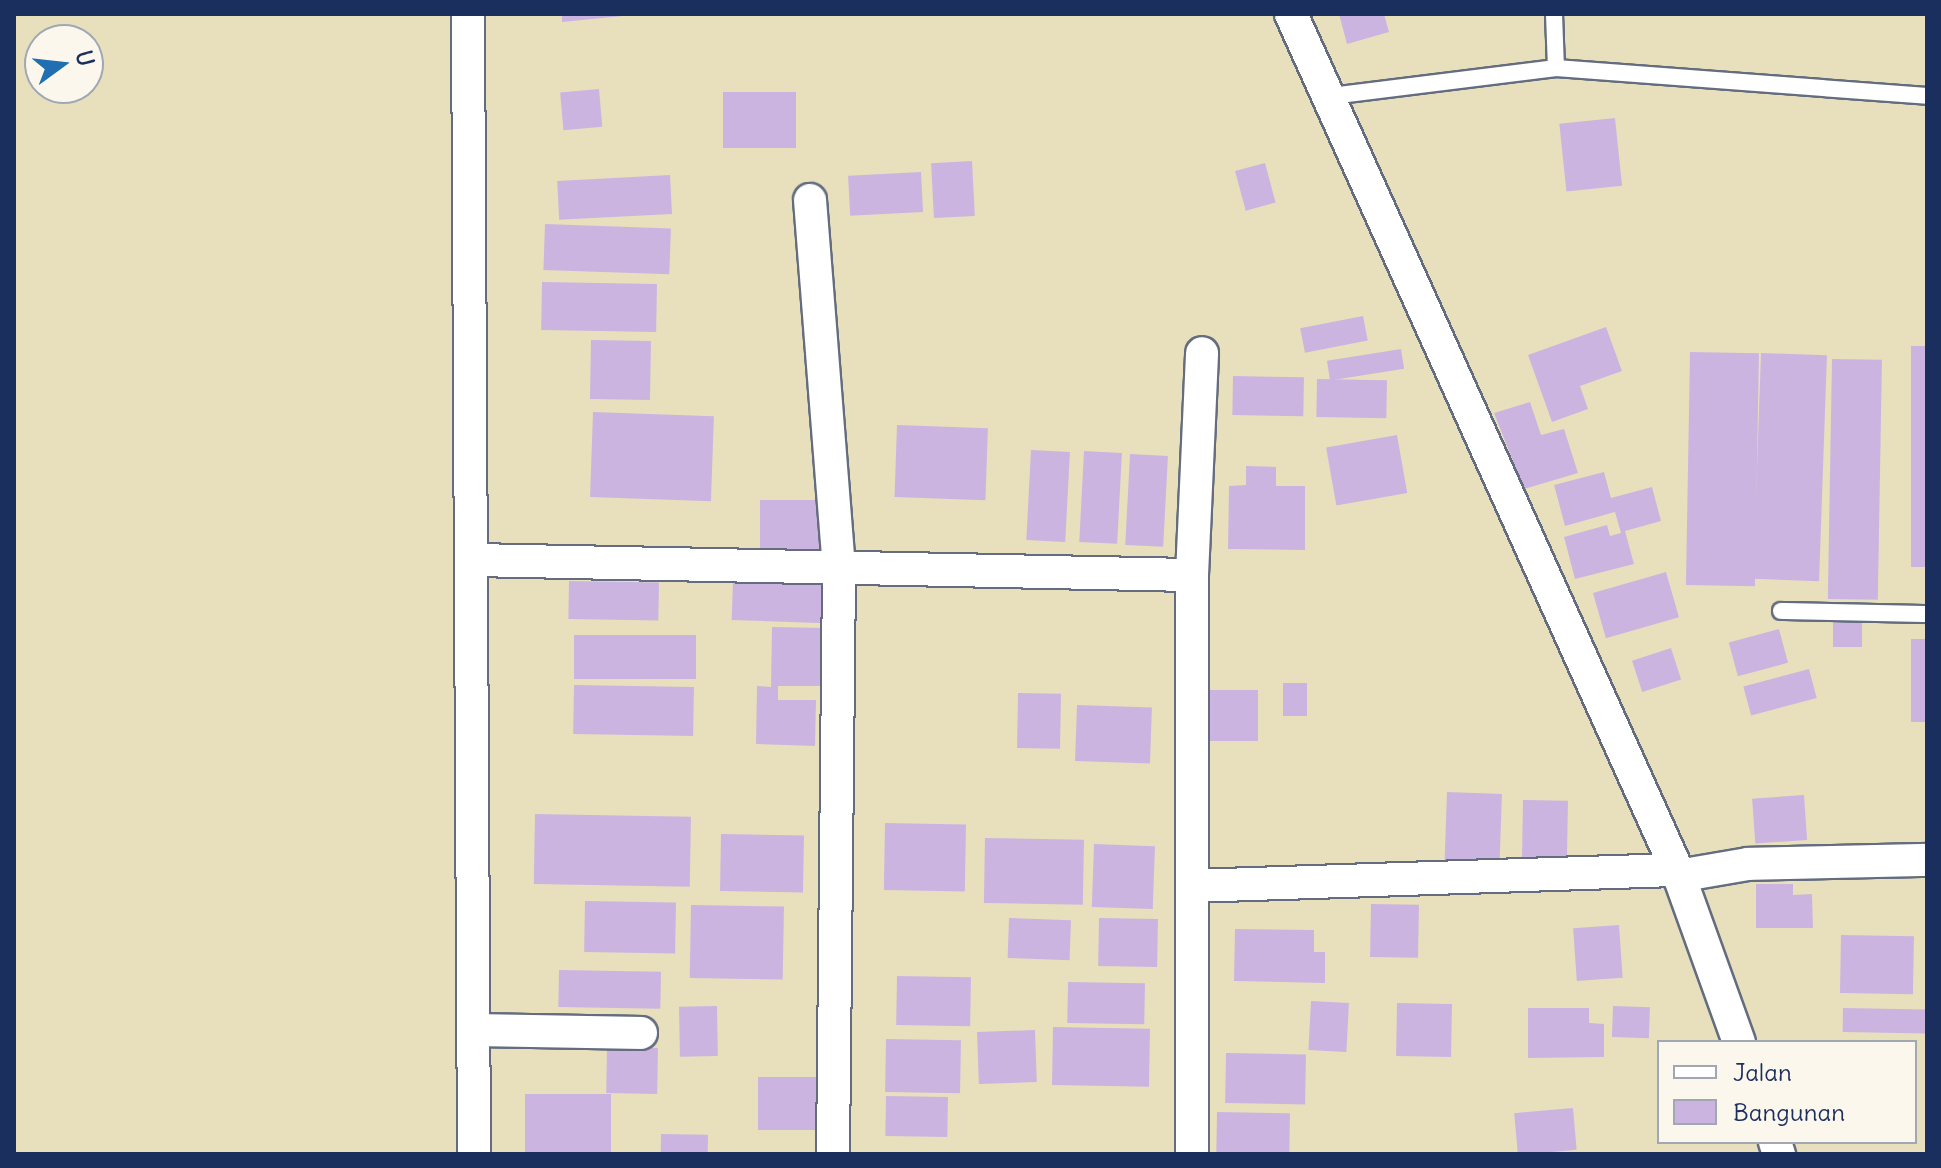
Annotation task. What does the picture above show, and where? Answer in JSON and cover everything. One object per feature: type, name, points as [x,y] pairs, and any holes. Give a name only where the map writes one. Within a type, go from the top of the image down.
[{"type":"street","points":[[468,14],[477,1030],[474,1154]]},
{"type":"street","points":[[1291,14],[1323,97],[1678,873],[1738,1040]]},
{"type":"street","points":[[810,200],[839,572],[833,1154]]},
{"type":"street","points":[[1192,1154],[1192,575],[1202,353]]},
{"type":"street","points":[[474,560],[839,572],[1192,575]]},
{"type":"street","points":[[1192,886],[1678,873],[1748,864],[1927,860]]},
{"type":"street","points":[[477,1030],[641,1033]]},
{"type":"lane","points":[[1554,14],[1556,68]]},
{"type":"lane","points":[[1323,97],[1556,68],[1927,96]]},
{"type":"lane","points":[[1781,611],[1927,614]]},
{"type":"building","points":[[562,14],[623,14],[623,16],[562,22]]},
{"type":"building","points":[[1339,14],[1384,14],[1389,32],[1347,44]]},
{"type":"building","points":[[599,89],[602,127],[563,130],[560,92]]},
{"type":"building","points":[[723,92],[796,92],[796,148],[723,148]]},
{"type":"building","points":[[1615,118],[1622,186],[1566,191],[1559,124]]},
{"type":"building","points":[[972,161],[975,216],[934,218],[931,163]]},
{"type":"building","points":[[1265,163],[1276,203],[1246,211],[1235,171]]},
{"type":"building","points":[[921,172],[923,212],[850,216],[848,176]]},
{"type":"building","points":[[670,175],[672,214],[559,220],[557,181]]},
{"type":"building","points":[[545,224],[671,228],[669,274],[543,270]]},
{"type":"building","points":[[542,282],[657,284],[656,332],[541,330]]},
{"type":"building","points":[[1363,316],[1368,341],[1305,353],[1300,328]]},
{"type":"building","points":[[1606,327],[1622,371],[1580,386],[1588,409],[1552,422],[1528,355]]},
{"type":"building","points":[[591,340],[651,341],[650,400],[590,399]]},
{"type":"building","points":[[1911,346],[1927,346],[1927,567],[1911,567]]},
{"type":"building","points":[[1401,349],[1404,369],[1330,380],[1327,361]]},
{"type":"building","points":[[1690,352],[1759,353],[1755,586],[1686,585]]},
{"type":"building","points":[[1761,353],[1827,355],[1819,581],[1753,579]]},
{"type":"building","points":[[1832,359],[1882,360],[1878,600],[1828,599]]},
{"type":"building","points":[[1233,376],[1304,377],[1303,416],[1232,415]]},
{"type":"building","points":[[1317,379],[1387,380],[1386,418],[1316,417]]},
{"type":"building","points":[[1530,402],[1541,435],[1564,429],[1578,473],[1524,489],[1494,413]]},
{"type":"building","points":[[593,412],[714,416],[711,501],[590,497]]},
{"type":"building","points":[[897,425],[988,428],[985,500],[894,497]]},
{"type":"building","points":[[1397,435],[1407,493],[1336,506],[1326,448]]},
{"type":"building","points":[[1031,450],[1070,452],[1065,542],[1026,540]]},
{"type":"building","points":[[1084,451],[1122,453],[1117,544],[1079,542]]},
{"type":"building","points":[[1130,454],[1168,456],[1163,547],[1125,545]]},
{"type":"building","points":[[1246,466],[1276,467],[1276,486],[1305,486],[1305,550],[1228,549],[1229,486],[1246,485]]},
{"type":"building","points":[[1604,472],[1611,498],[1652,487],[1661,521],[1625,531],[1634,564],[1575,579],[1564,537],[1607,525],[1610,536],[1621,533],[1615,512],[1565,526],[1554,485]]},
{"type":"building","points":[[760,500],[821,500],[821,552],[760,552]]},
{"type":"building","points":[[1666,572],[1679,617],[1606,638],[1593,593]]},
{"type":"building","points":[[569,581],[659,583],[658,621],[568,619]]},
{"type":"building","points":[[733,581],[826,584],[825,623],[732,620]]},
{"type":"building","points":[[1833,620],[1862,620],[1862,647],[1833,647]]},
{"type":"building","points":[[772,627],[828,628],[827,686],[778,686],[778,700],[816,700],[815,746],[756,744],[757,686],[771,687]]},
{"type":"building","points":[[1779,629],[1788,663],[1738,676],[1729,642]]},
{"type":"building","points":[[574,635],[696,635],[696,679],[574,679]]},
{"type":"building","points":[[1911,639],[1927,639],[1927,722],[1911,722]]},
{"type":"building","points":[[1671,648],[1681,679],[1642,692],[1632,661]]},
{"type":"building","points":[[1809,669],[1817,698],[1751,716],[1743,687]]},
{"type":"building","points":[[1283,683],[1307,683],[1307,716],[1283,716]]},
{"type":"building","points":[[574,685],[694,687],[693,736],[573,734]]},
{"type":"building","points":[[1208,690],[1258,690],[1258,741],[1208,741]]},
{"type":"building","points":[[1018,693],[1061,694],[1060,749],[1017,748]]},
{"type":"building","points":[[1077,705],[1152,708],[1150,764],[1075,761]]},
{"type":"building","points":[[1447,792],[1502,794],[1500,864],[1445,862]]},
{"type":"building","points":[[1804,795],[1807,840],[1755,844],[1752,799]]},
{"type":"building","points":[[1523,800],[1568,801],[1567,865],[1522,864]]},
{"type":"building","points":[[535,814],[691,817],[690,887],[534,884]]},
{"type":"building","points":[[885,823],[966,824],[965,891],[884,890]]},
{"type":"building","points":[[721,834],[804,835],[803,892],[720,891]]},
{"type":"building","points":[[985,838],[1084,840],[1083,905],[984,903]]},
{"type":"building","points":[[1094,844],[1155,846],[1153,909],[1092,907]]},
{"type":"building","points":[[1756,884],[1793,884],[1793,895],[1812,894],[1813,928],[1756,928]]},
{"type":"building","points":[[585,901],[676,903],[675,954],[584,952]]},
{"type":"building","points":[[1371,904],[1419,905],[1418,958],[1370,957]]},
{"type":"building","points":[[691,905],[784,907],[783,980],[690,978]]},
{"type":"building","points":[[1009,918],[1071,920],[1070,960],[1008,958]]},
{"type":"building","points":[[1099,918],[1158,919],[1157,967],[1098,966]]},
{"type":"building","points":[[1619,925],[1623,978],[1577,981],[1573,928]]},
{"type":"building","points":[[1235,929],[1314,930],[1314,952],[1325,952],[1325,983],[1234,981]]},
{"type":"building","points":[[1841,935],[1914,936],[1913,994],[1840,993]]},
{"type":"building","points":[[559,970],[661,972],[660,1009],[558,1007]]},
{"type":"building","points":[[897,976],[971,977],[970,1026],[896,1025]]},
{"type":"building","points":[[1068,982],[1145,983],[1144,1024],[1067,1023]]},
{"type":"building","points":[[1311,1001],[1349,1003],[1346,1052],[1308,1050]]},
{"type":"building","points":[[1397,1003],[1452,1004],[1451,1057],[1396,1056]]},
{"type":"building","points":[[717,1006],[718,1056],[680,1057],[679,1007]]},
{"type":"building","points":[[1613,1006],[1650,1007],[1649,1038],[1612,1037]]},
{"type":"building","points":[[1528,1008],[1589,1008],[1589,1023],[1604,1024],[1604,1057],[1528,1058]]},
{"type":"building","points":[[1843,1008],[1927,1009],[1927,1033],[1843,1032]]},
{"type":"building","points":[[1053,1027],[1150,1029],[1149,1087],[1052,1085]]},
{"type":"building","points":[[1035,1030],[1037,1082],[979,1084],[977,1032]]},
{"type":"building","points":[[886,1039],[961,1040],[960,1093],[885,1092]]},
{"type":"building","points":[[607,1047],[658,1048],[657,1094],[606,1093]]},
{"type":"building","points":[[1226,1053],[1306,1054],[1305,1104],[1225,1103]]},
{"type":"building","points":[[758,1077],[824,1077],[824,1130],[758,1130]]},
{"type":"building","points":[[525,1094],[611,1094],[611,1154],[525,1154]]},
{"type":"building","points":[[886,1096],[948,1097],[947,1137],[885,1136]]},
{"type":"building","points":[[1573,1108],[1577,1150],[1518,1154],[1514,1113]]},
{"type":"building","points":[[1217,1112],[1290,1113],[1289,1154],[1216,1154]]},
{"type":"building","points":[[661,1134],[708,1135],[708,1154],[661,1154]]}]
